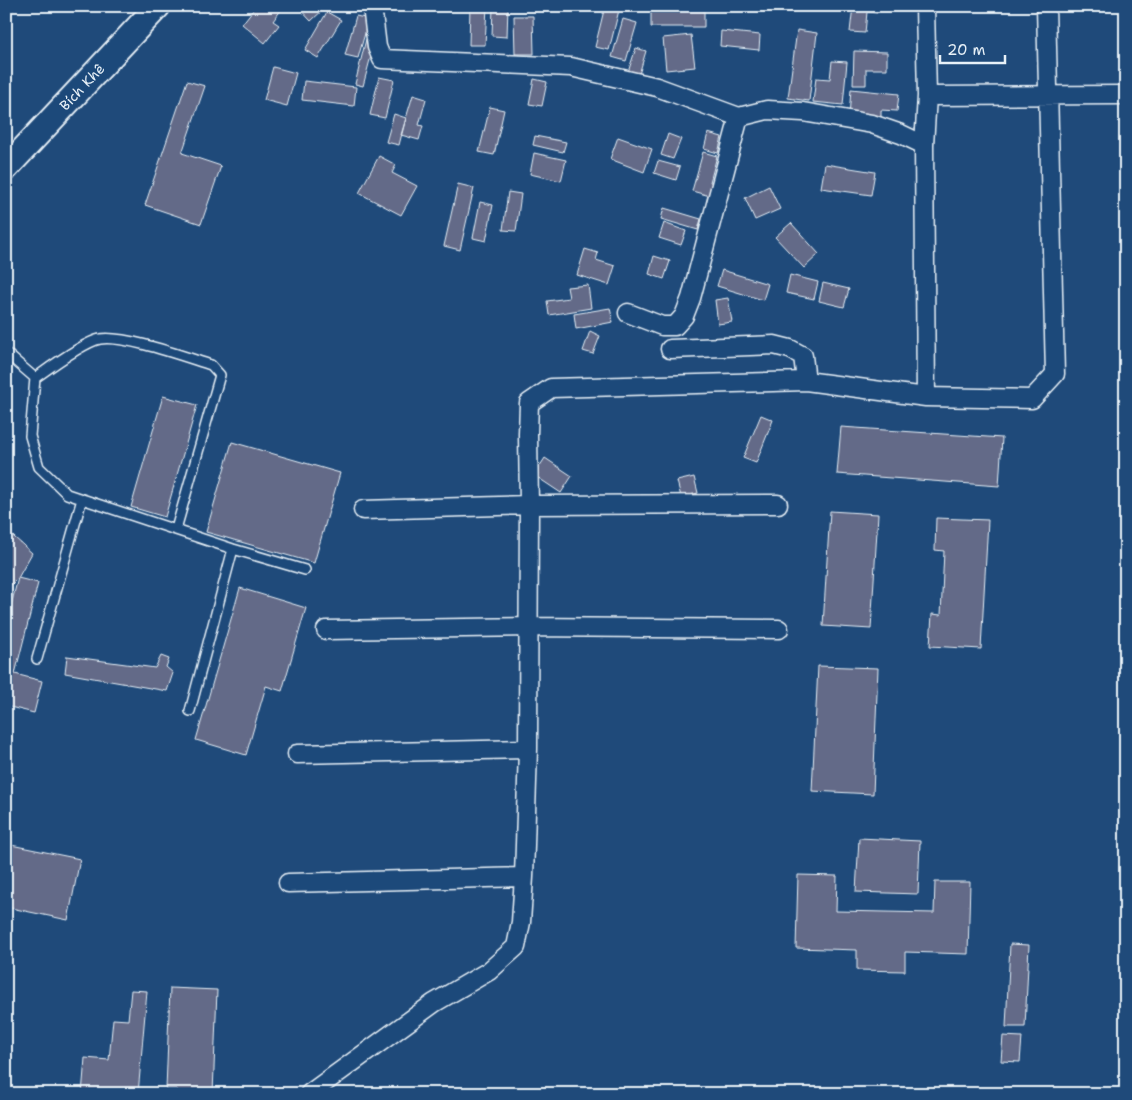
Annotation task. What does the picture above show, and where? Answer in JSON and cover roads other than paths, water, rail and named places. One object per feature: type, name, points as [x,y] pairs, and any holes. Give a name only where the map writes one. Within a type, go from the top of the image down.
[{"type":"main road","name":"Bích Khê","points":[[6,168],[158,6]]},
{"type":"street","points":[[372,6],[377,46],[382,59],[571,66],[657,87],[739,117],[767,110],[803,112],[872,124],[901,134],[924,145]]},
{"type":"street","points":[[925,6],[927,96],[924,145],[926,397]]},
{"type":"street","points":[[309,1094],[434,1003],[489,971],[516,947],[521,922],[524,878],[528,749],[529,403],[551,388],[806,381],[926,397],[1032,400],[1055,374],[1046,6]]},
{"type":"street","points":[[927,96],[1126,95]]},
{"type":"street","points":[[628,313],[662,326],[675,326],[684,316],[691,298],[739,117]]},
{"type":"street","points":[[670,349],[774,345],[790,349],[803,356],[806,381]]},
{"type":"street","points":[[363,510],[529,505],[778,504]]},
{"type":"street","points":[[326,630],[528,627],[779,629]]},
{"type":"street","points":[[297,754],[528,749]]},
{"type":"street","points":[[288,883],[524,878]]},
{"type":"lane","points":[[34,378],[71,353],[99,339],[121,339],[212,365],[220,375],[176,529]]},
{"type":"lane","points":[[6,353],[34,378]]},
{"type":"lane","points":[[34,378],[30,436],[38,466],[67,494],[234,549],[305,570]]},
{"type":"lane","points":[[37,659],[82,499]]},
{"type":"lane","points":[[190,711],[234,549]]}]
